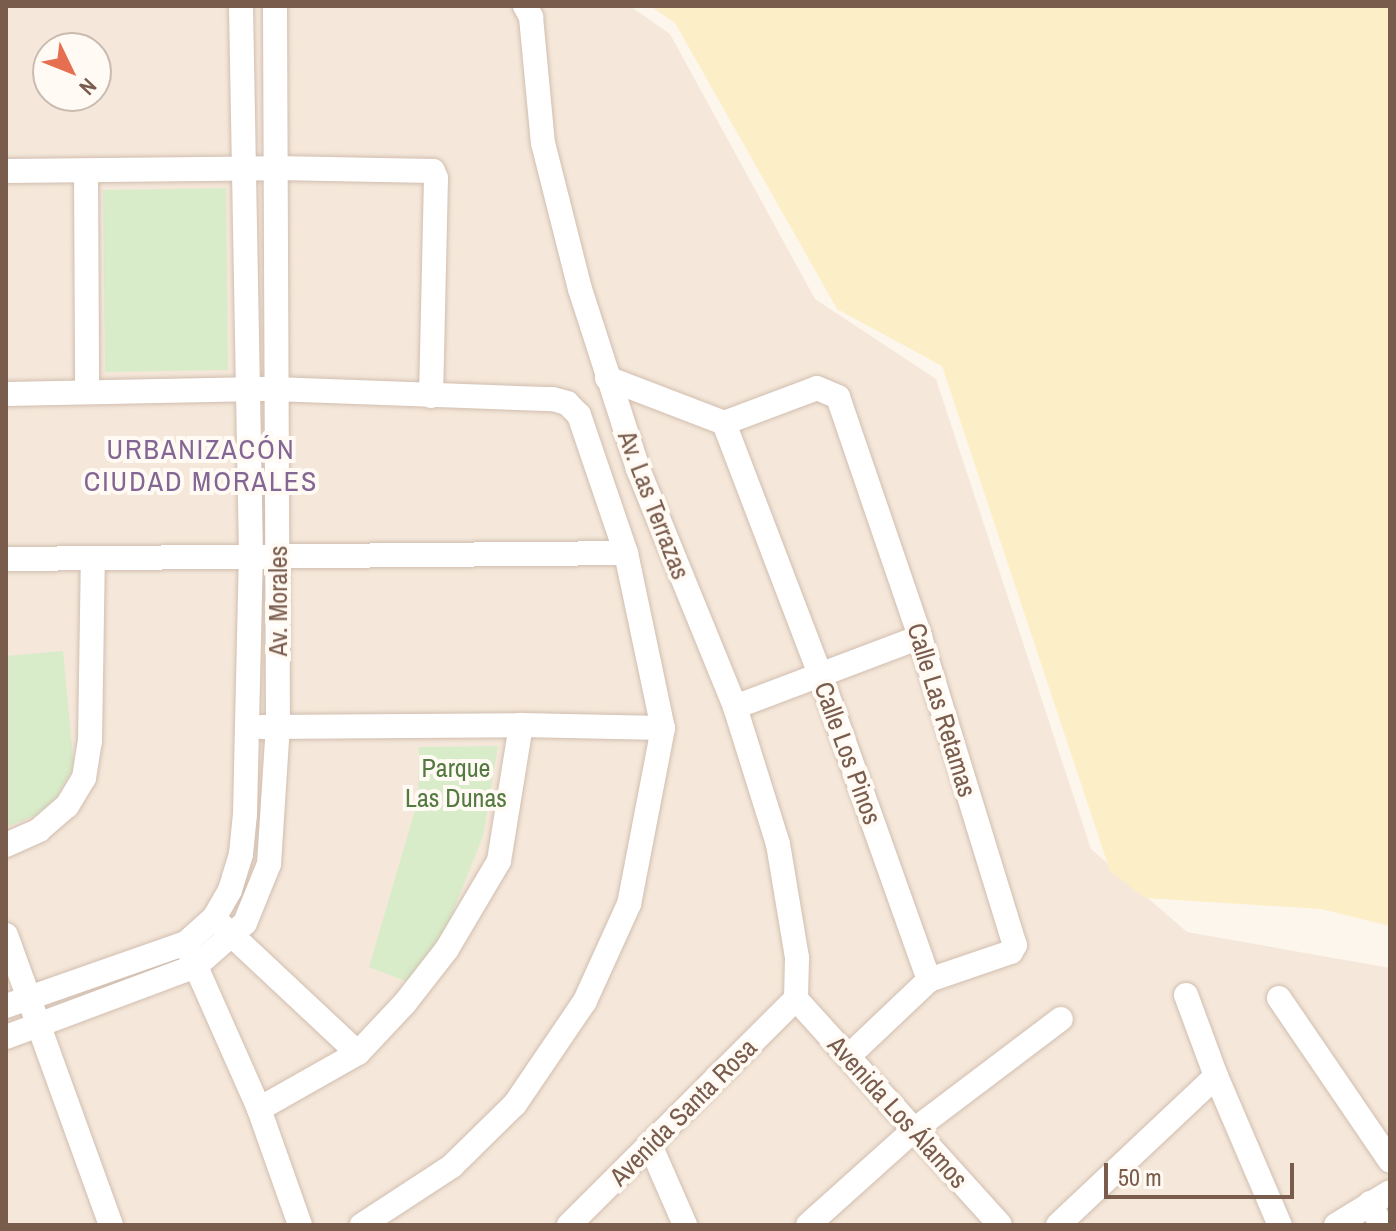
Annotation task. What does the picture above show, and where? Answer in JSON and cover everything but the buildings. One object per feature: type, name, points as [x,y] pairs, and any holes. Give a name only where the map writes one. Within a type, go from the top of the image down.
[{"type":"street","name":"Av. Morales","points":[[6,1037],[196,966],[223,927],[242,840],[248,728],[251,557],[241,6]]},
{"type":"street","name":"Av. Morales","points":[[16,1002],[186,943],[223,927],[245,923],[269,864],[278,726],[279,557],[274,389],[275,6]]},
{"type":"street","name":"Av. Las Terrazas","points":[[525,6],[531,17],[543,143],[607,378],[638,469],[735,707],[778,844],[797,958],[796,999]]},
{"type":"street","points":[[6,171],[276,168],[433,171],[436,178],[431,396]]},
{"type":"street","points":[[86,171],[87,392]]},
{"type":"street","points":[[607,378],[724,423]]},
{"type":"street","name":"Calle Las Retamas","points":[[724,423],[817,388],[838,397],[920,637],[1015,945],[1011,952],[929,980]]},
{"type":"street","points":[[6,394],[274,389],[553,399],[567,403],[579,415],[626,553],[663,728],[629,904],[585,1001],[515,1104],[452,1166],[362,1225]]},
{"type":"street","name":"Calle Los Pinos","points":[[724,423],[820,674],[929,980]]},
{"type":"street","points":[[6,559],[626,553]]},
{"type":"street","points":[[6,845],[39,830],[67,806],[84,778],[90,741],[93,558]]},
{"type":"street","points":[[735,707],[920,637]]},
{"type":"street","points":[[248,728],[521,725],[663,728]]},
{"type":"street","points":[[259,1109],[358,1053],[405,1003],[447,949],[499,861],[521,725]]},
{"type":"street","points":[[242,840],[270,840]]},
{"type":"street","points":[[223,927],[358,1053]]},
{"type":"street","points":[[6,935],[16,1002],[40,1025],[111,1225]]},
{"type":"street","points":[[186,943],[259,1109],[300,1225]]},
{"type":"street","points":[[848,1057],[929,980]]},
{"type":"street","points":[[1186,995],[1216,1076],[1280,1225]]},
{"type":"street","points":[[1279,998],[1390,1161]]},
{"type":"street","name":"Avenida Los Álamos","points":[[796,999],[1000,1225]]},
{"type":"street","name":"Avenida Santa Rosa","points":[[569,1225],[651,1147],[796,999]]},
{"type":"street","points":[[808,1225],[914,1130],[1061,1019]]},
{"type":"street","points":[[1058,1225],[1216,1076]]},
{"type":"street","points":[[651,1147],[685,1225]]},
{"type":"street","points":[[1336,1225],[1380,1207]]},
{"type":"shaded area","points":[[6,6],[630,6],[670,34],[815,299],[936,379],[1091,849],[1187,932],[1390,968],[1390,1225],[6,1225]]},
{"type":"green space","points":[[226,188],[228,370],[105,372],[103,190]]},
{"type":"green space","points":[[63,651],[74,768],[55,799],[37,815],[6,827],[6,656]]},
{"type":"green space","name":"Parque Las Dunas","points":[[498,746],[483,836],[444,934],[408,982],[369,967],[418,800],[419,747]]},
{"type":"sand","points":[[650,6],[1390,6],[1390,926],[1321,909],[1145,898],[1110,871],[942,366],[837,309],[675,23]]},
{"type":"district","name":"URBANIZACÓN CIUDAD MORALES","points":[[201,465]]}]
